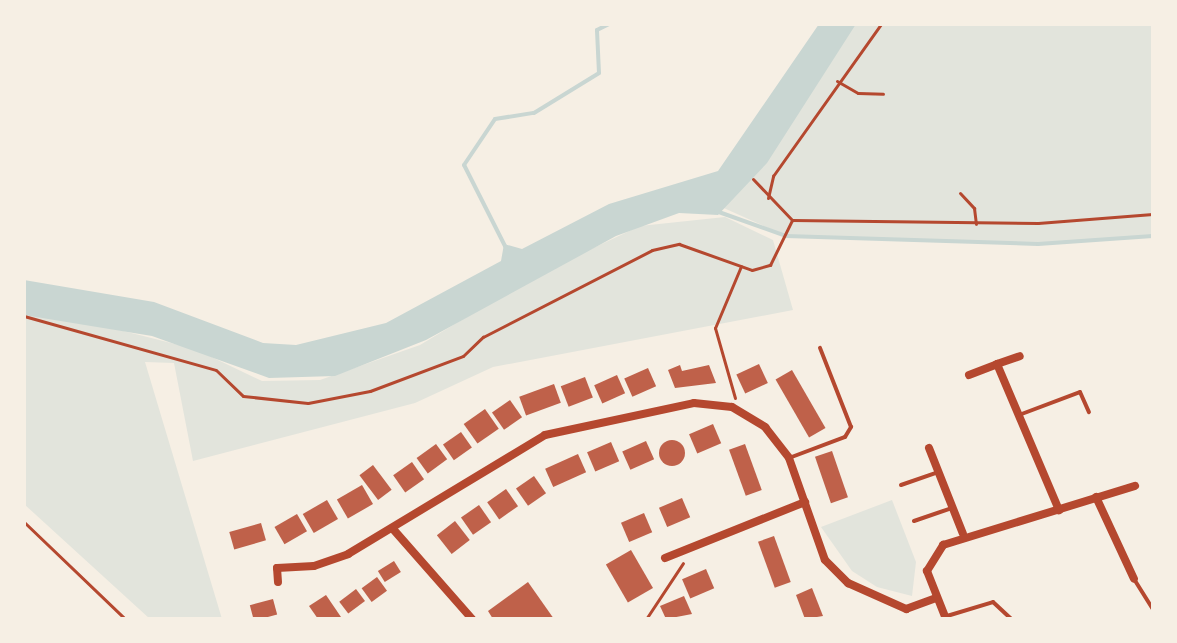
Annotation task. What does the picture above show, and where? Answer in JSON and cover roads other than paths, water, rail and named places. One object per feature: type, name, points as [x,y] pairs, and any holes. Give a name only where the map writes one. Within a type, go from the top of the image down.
[{"type":"street","points":[[969,375],[1020,356]]},
{"type":"street","points":[[997,364],[1059,510]]},
{"type":"street","points":[[277,568],[314,566],[393,529],[545,435],[694,403],[732,407],[765,427],[789,458],[825,560],[848,583],[906,609],[936,598]]},
{"type":"street","points":[[929,448],[963,534]]},
{"type":"street","points":[[945,618],[927,571],[943,545],[963,534],[996,532],[1135,486]]},
{"type":"street","points":[[1096,497],[1134,579]]},
{"type":"street","points":[[665,558],[695,542],[805,502]]},
{"type":"street","points":[[393,529],[472,619]]},
{"type":"street","points":[[275,557],[278,582]]},
{"type":"lane","points":[[789,458],[845,437],[851,427],[820,348]]},
{"type":"lane","points":[[1019,415],[1080,392],[1089,412]]},
{"type":"lane","points":[[901,485],[939,472]]},
{"type":"lane","points":[[914,521],[953,507]]},
{"type":"lane","points":[[1134,579],[1153,610]]},
{"type":"lane","points":[[945,618],[993,602],[1011,619]]},
{"type":"waterway","points":[[506,248],[464,165],[495,119],[534,113],[599,73],[597,30],[609,24]]},
{"type":"waterway","points":[[716,211],[786,236],[1038,244],[1153,236]]}]
